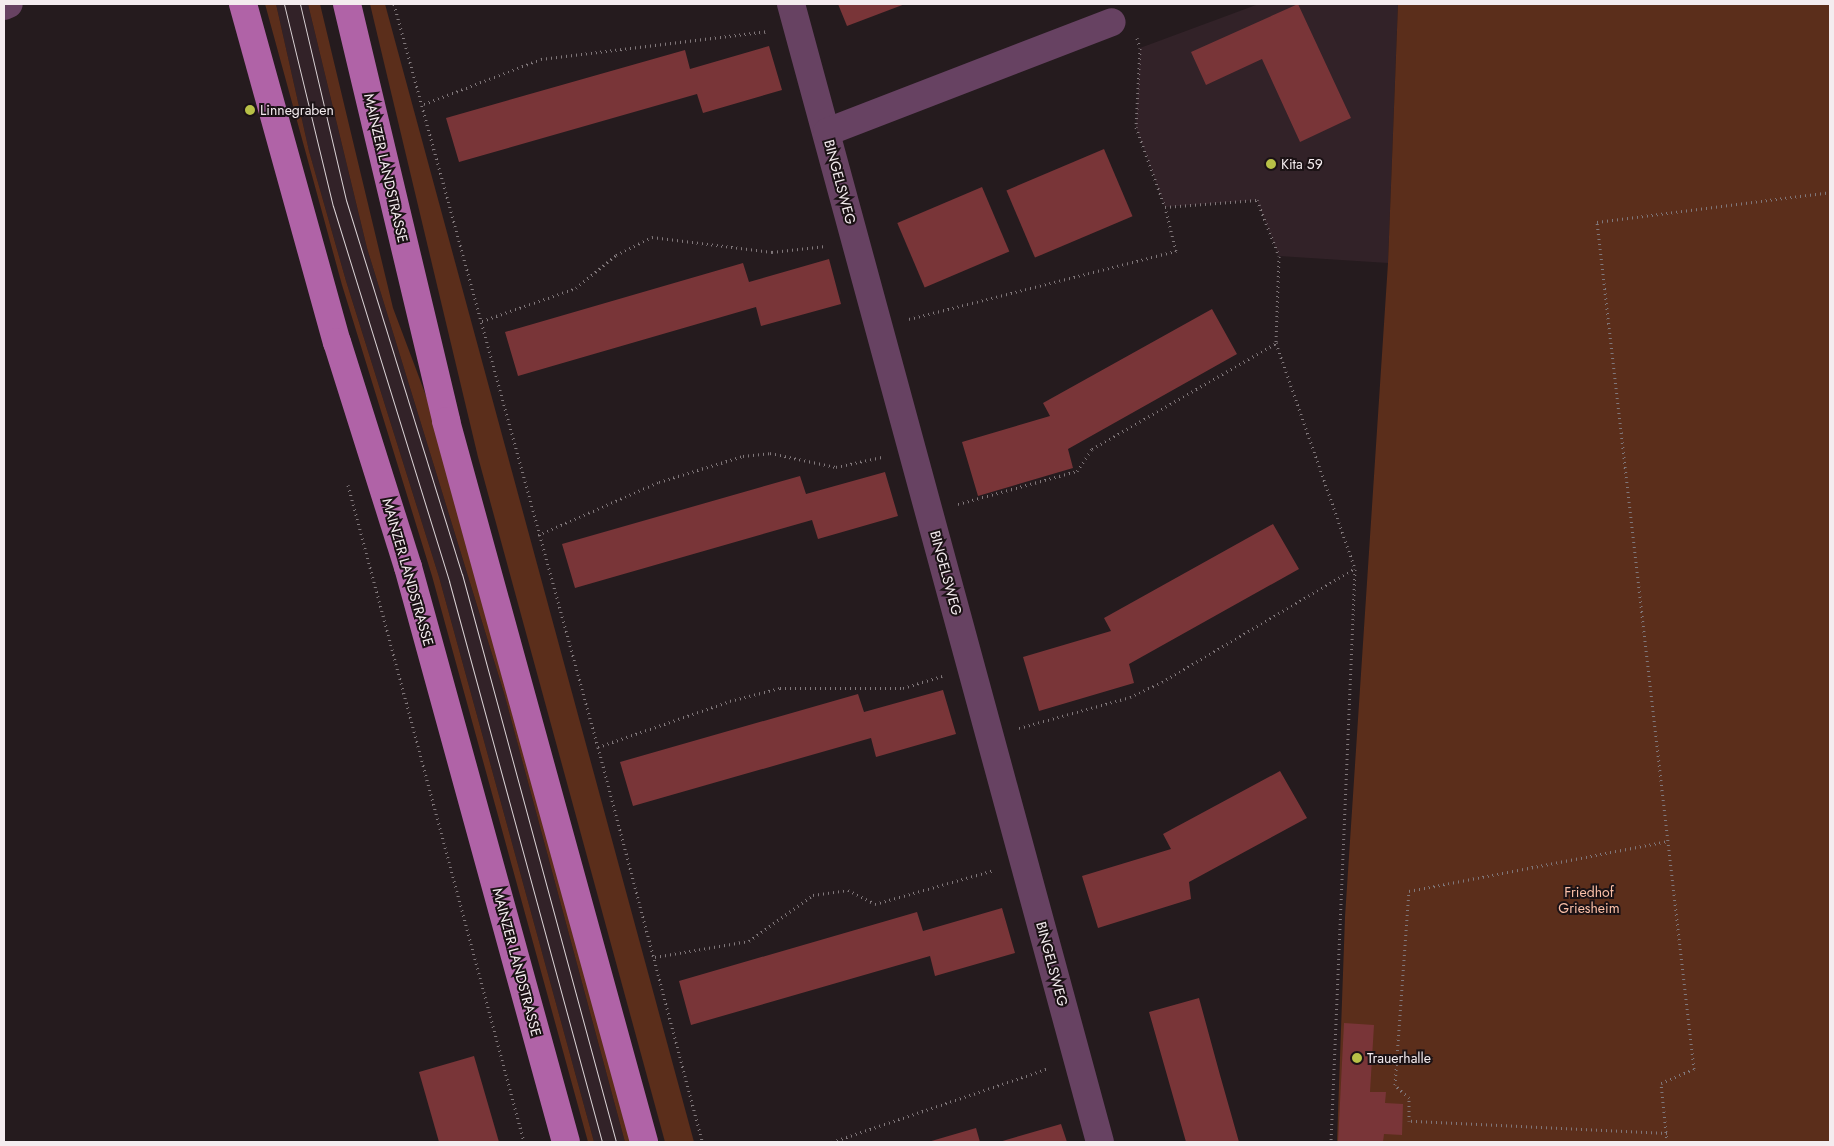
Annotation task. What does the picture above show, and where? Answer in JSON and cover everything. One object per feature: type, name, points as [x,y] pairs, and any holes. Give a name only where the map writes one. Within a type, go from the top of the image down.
[{"type":"main road","name":"MAINZER LANDSTRASSE","points":[[243,4],[337,342],[408,567],[566,1142]]},
{"type":"main road","name":"MAINZER LANDSTRASSE","points":[[347,4],[446,421],[644,1142]]},
{"type":"street","points":[[4,6],[9,4]]},
{"type":"street","name":"BINGELSWEG","points":[[794,15],[1100,1142]]},
{"type":"street","points":[[827,132],[1123,26]]},
{"type":"path","points":[[394,4],[424,104],[538,534],[655,957],[702,1142]]},
{"type":"path","points":[[424,104],[541,60],[794,15]]},
{"type":"path","points":[[879,326],[1176,251],[1165,206],[1136,127],[1140,48],[1123,26]]},
{"type":"path","points":[[1667,1142],[1661,1082],[1694,1068],[1597,222],[1830,192]]},
{"type":"path","points":[[1165,206],[1257,200],[1279,256],[1276,343],[1355,569],[1331,1142]]},
{"type":"path","points":[[482,321],[576,288],[616,256],[652,237],[772,252],[856,242]]},
{"type":"path","points":[[929,512],[1077,471],[1092,449],[1276,343]]},
{"type":"path","points":[[538,534],[659,482],[743,456],[770,453],[836,467],[913,450]]},
{"type":"path","points":[[345,477],[389,629],[524,1142]]},
{"type":"path","points":[[990,736],[1130,697],[1162,682],[1355,569]]},
{"type":"path","points":[[598,747],[730,700],[780,688],[903,688],[971,668]]},
{"type":"path","points":[[1667,1133],[1409,1122],[1409,1098],[1395,1085],[1409,891],[1668,841]]},
{"type":"path","points":[[655,957],[749,941],[813,895],[848,890],[875,904],[1024,861]]},
{"type":"path","points":[[832,1142],[1077,1059]]},
{"type":"shaded area","points":[[276,4],[308,4],[367,248],[504,693],[625,1142],[594,1142],[439,577],[346,281],[309,151]]},
{"type":"shaded area","name":"Kita 59","points":[[1398,4],[1388,263],[1279,256],[1257,200],[1165,207],[1136,127],[1140,48],[1256,5]]},
{"type":"green space","points":[[265,4],[276,4],[309,151],[346,281],[439,577],[594,1142],[588,1142],[432,576],[342,285]]},
{"type":"green space","points":[[308,4],[320,4],[393,308],[428,401],[632,1142],[625,1142],[504,693],[367,248]]},
{"type":"green space","points":[[370,4],[385,4],[694,1142],[665,1142],[478,457]]},
{"type":"green space","name":"Friedhof Griesheim","points":[[1398,4],[1830,4],[1830,1142],[1337,1142],[1345,917],[1388,263]]},
{"type":"building","points":[[838,4],[905,4],[847,26]]},
{"type":"building","points":[[1298,4],[1351,118],[1300,142],[1262,59],[1206,85],[1191,52]]},
{"type":"building","points":[[769,46],[782,90],[703,113],[697,94],[459,162],[446,118],[685,50],[690,69]]},
{"type":"building","points":[[1104,149],[1133,216],[1035,258],[1006,190]]},
{"type":"building","points":[[982,187],[1009,251],[925,287],[897,223]]},
{"type":"building","points":[[829,259],[841,304],[761,326],[756,307],[518,376],[505,332],[743,263],[749,282]]},
{"type":"building","points":[[1212,309],[1237,354],[1068,449],[1073,468],[978,496],[962,442],[1050,416],[1043,403]]},
{"type":"building","points":[[885,472],[898,516],[818,539],[812,520],[575,588],[562,544],[800,476],[806,494]]},
{"type":"building","points":[[1273,524],[1299,569],[1129,664],[1134,683],[1039,711],[1023,657],[1111,631],[1104,618]]},
{"type":"building","points":[[943,690],[956,734],[876,757],[871,738],[633,806],[620,762],[858,694],[864,712]]},
{"type":"building","points":[[1280,771],[1307,818],[1189,882],[1191,899],[1098,928],[1082,876],[1171,849],[1163,834]]},
{"type":"building","points":[[1002,908],[1015,953],[935,976],[930,956],[691,1025],[679,981],[917,912],[923,931]]},
{"type":"building","points":[[1199,998],[1239,1142],[1186,1142],[1149,1012]]},
{"type":"building","name":"Trauerhalle","points":[[1344,1023],[1374,1025],[1370,1092],[1386,1092],[1385,1103],[1403,1104],[1402,1135],[1384,1134],[1383,1142],[1338,1142]]},
{"type":"building","points":[[474,1056],[499,1142],[439,1142],[419,1072]]},
{"type":"building","points":[[1061,1124],[1067,1142],[999,1142]]},
{"type":"building","points":[[976,1128],[980,1142],[928,1142]]},
{"type":"tram line","points":[[284,4],[333,206],[449,581],[602,1142]]},
{"type":"tram line","points":[[300,4],[346,200],[462,574],[616,1142]]},
{"type":"place","name":"Linnegraben","points":[[250,110]]},
{"type":"place","name":"Kita 59","points":[[1271,164]]},
{"type":"place","name":"Trauerhalle","points":[[1357,1058]]}]
